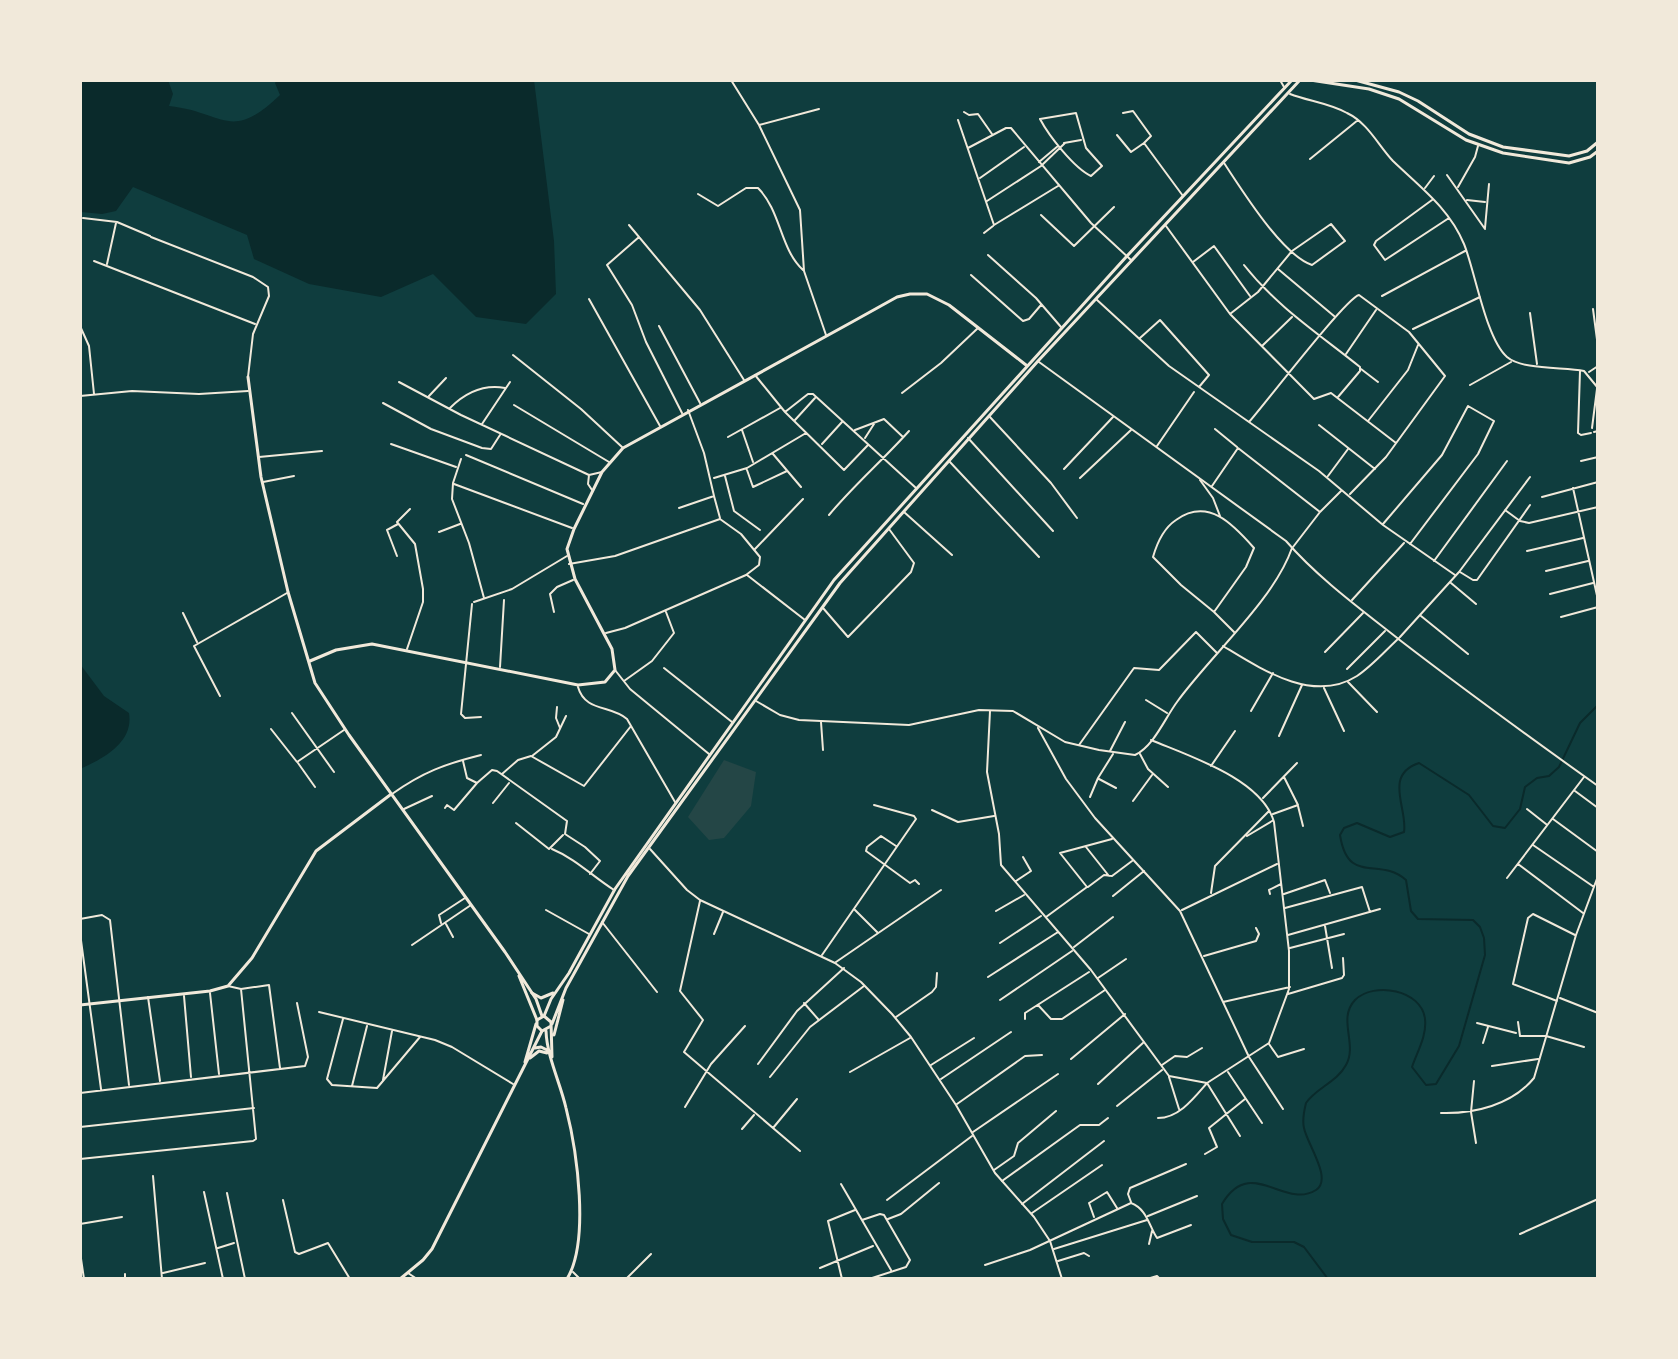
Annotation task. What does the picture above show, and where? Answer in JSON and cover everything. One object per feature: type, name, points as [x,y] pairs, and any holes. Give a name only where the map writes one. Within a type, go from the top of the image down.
[{"type":"main road","points":[[400,1279],[432,1249],[514,1085],[544,1031],[551,1025],[566,988],[628,876],[822,607],[968,438],[1287,93],[1292,80]]},
{"type":"main road","points":[[519,1076],[537,1022],[614,890],[842,570],[1127,256],[1300,80]]},
{"type":"main road","points":[[1310,80],[1369,89],[1414,106],[1478,145],[1503,153],[1569,163],[1590,157],[1598,151]]},
{"type":"main road","points":[[1355,80],[1383,86],[1418,101],[1469,134],[1503,147],[1569,156],[1587,151],[1598,142]]},
{"type":"main road","points":[[1414,106],[1418,101]]},
{"type":"main road","points":[[1143,239],[1147,243]]},
{"type":"main road","points":[[310,661],[336,650],[367,645],[407,650],[578,685],[593,686],[605,682],[615,670],[614,656],[575,579],[567,556],[574,529],[602,472],[623,448],[897,297],[916,293],[936,297],[1026,365]]},
{"type":"main road","points":[[248,377],[262,482],[288,592],[315,683],[532,993],[543,1016],[551,1019],[551,1056]]},
{"type":"main road","points":[[898,508],[903,511]]},
{"type":"main road","points":[[80,1005],[210,991],[228,986],[252,958],[316,851],[392,794]]},
{"type":"main road","points":[[513,966],[537,1022],[544,1031],[547,1050],[567,1109],[577,1161],[578,1245],[572,1272],[567,1279]]},
{"type":"main road","points":[[532,993],[543,998],[560,986]]},
{"type":"main road","points":[[552,1039],[566,988]]},
{"type":"main road","points":[[535,1048],[547,1050]]},
{"type":"main road","points":[[530,1058],[539,1051],[551,1056]]},
{"type":"street","points":[[731,80],[759,125],[800,210],[804,271],[826,336]]},
{"type":"street","points":[[1280,80],[1287,93],[1323,102],[1358,120],[1392,159],[1434,198],[1450,217],[1466,250],[1496,341],[1504,355],[1513,361],[1537,366],[1588,372],[1598,388],[1592,428]]},
{"type":"street","points":[[759,125],[819,109]]},
{"type":"street","points":[[1117,135],[1133,153],[1151,136],[1133,111],[1123,113]]},
{"type":"street","points":[[964,112],[978,114],[993,135]]},
{"type":"street","points":[[1076,113],[1083,140],[1088,152],[1102,166],[1091,176],[1060,147],[1041,122],[1041,117],[1076,113]]},
{"type":"street","points":[[958,120],[994,225]]},
{"type":"street","points":[[1310,159],[1358,120]]},
{"type":"street","points":[[968,148],[1009,128],[1095,228],[1131,260]]},
{"type":"street","points":[[986,202],[1037,167],[1065,143],[1083,140]]},
{"type":"street","points":[[1144,143],[1184,197]]},
{"type":"street","points":[[1457,188],[1475,157],[1478,145]]},
{"type":"street","points":[[979,179],[1025,146]]},
{"type":"street","points":[[1223,162],[1270,228],[1292,251],[1308,265],[1345,241],[1331,224],[1292,251],[1262,287],[1230,314]]},
{"type":"street","points":[[1447,175],[1485,229],[1489,184]]},
{"type":"street","points":[[1425,189],[1434,176]]},
{"type":"street","points":[[984,233],[1059,186]]},
{"type":"street","points":[[698,194],[718,206],[746,188],[758,188],[777,218],[791,257],[804,271]]},
{"type":"street","points":[[1434,198],[1376,241],[1374,245],[1385,260],[1450,217]]},
{"type":"street","points":[[1467,200],[1486,202]]},
{"type":"street","points":[[1041,215],[1073,246],[1114,207]]},
{"type":"street","points":[[83,218],[117,222],[266,284],[269,296],[255,324],[248,377]]},
{"type":"street","points":[[107,264],[117,222]]},
{"type":"street","points":[[629,225],[700,310],[744,380]]},
{"type":"street","points":[[1165,225],[1230,314],[1314,399],[1329,392],[1396,443]]},
{"type":"street","points":[[639,237],[607,265],[632,305],[646,342],[682,413]]},
{"type":"street","points":[[1193,262],[1214,246],[1251,297]]},
{"type":"street","points":[[1382,296],[1466,250]]},
{"type":"street","points":[[988,255],[1061,327]]},
{"type":"street","points":[[94,261],[255,324]]},
{"type":"street","points":[[1244,265],[1293,316],[1378,382]]},
{"type":"street","points":[[1277,268],[1335,317]]},
{"type":"street","points":[[971,275],[1023,321],[1029,319],[1041,305]]},
{"type":"street","points":[[1248,423],[1355,294],[1377,308],[1409,332],[1445,376],[1396,443],[1349,495]]},
{"type":"street","points":[[1413,329],[1481,296]]},
{"type":"street","points":[[589,299],[660,426]]},
{"type":"street","points":[[1096,299],[1169,366],[1327,477],[1405,542],[1455,575]]},
{"type":"street","points":[[1345,355],[1377,308]]},
{"type":"street","points":[[1593,309],[1598,347]]},
{"type":"street","points":[[1530,313],[1537,366]]},
{"type":"street","points":[[1261,347],[1293,316]]},
{"type":"street","points":[[1139,339],[1160,320],[1209,375],[1199,388]]},
{"type":"street","points":[[80,326],[89,346],[94,395]]},
{"type":"street","points":[[659,326],[701,404]]},
{"type":"street","points":[[902,393],[941,363],[979,327]]},
{"type":"street","points":[[1368,421],[1411,366],[1419,343]]},
{"type":"street","points":[[513,355],[581,409],[623,448]]},
{"type":"street","points":[[1038,361],[1212,486],[1292,548],[1386,630],[1598,786]]},
{"type":"street","points":[[1470,385],[1513,361]]},
{"type":"street","points":[[1588,372],[1598,366]]},
{"type":"street","points":[[1338,398],[1360,368]]},
{"type":"street","points":[[1580,370],[1578,433],[1594,432]]},
{"type":"street","points":[[755,374],[785,412],[844,470],[869,444]]},
{"type":"street","points":[[429,397],[446,378]]},
{"type":"street","points":[[399,382],[589,475],[602,472]]},
{"type":"street","points":[[482,424],[510,382]]},
{"type":"street","points":[[449,409],[466,393],[505,388]]},
{"type":"street","points":[[80,396],[132,391],[199,394],[248,391]]},
{"type":"street","points":[[1156,447],[1194,392]]},
{"type":"street","points":[[785,412],[808,394],[816,397],[916,488]]},
{"type":"street","points":[[795,421],[816,397]]},
{"type":"street","points":[[383,403],[431,429],[486,449],[491,449],[501,433]]},
{"type":"street","points":[[514,405],[609,462]]},
{"type":"street","points":[[1383,525],[1442,455],[1468,406],[1494,421],[1478,454],[1409,545]]},
{"type":"street","points":[[728,437],[781,407]]},
{"type":"street","points":[[605,634],[746,575],[761,563],[760,557],[737,529],[720,519],[704,453],[688,410]]},
{"type":"street","points":[[989,416],[1051,483],[1077,518]]},
{"type":"street","points":[[1064,469],[1114,416]]},
{"type":"street","points":[[854,430],[884,419],[903,438]]},
{"type":"street","points":[[820,446],[843,421]]},
{"type":"street","points":[[864,439],[876,421]]},
{"type":"street","points":[[1319,425],[1375,469]]},
{"type":"street","points":[[742,429],[754,464]]},
{"type":"street","points":[[1080,478],[1116,447],[1131,429]]},
{"type":"street","points":[[1215,429],[1320,512]]},
{"type":"street","points":[[829,515],[857,481],[909,431]]},
{"type":"street","points":[[714,478],[747,468],[807,433]]},
{"type":"street","points":[[968,438],[1053,531]]},
{"type":"street","points":[[391,444],[457,468]]},
{"type":"street","points":[[1212,486],[1238,448]]},
{"type":"street","points":[[1327,477],[1349,449]]},
{"type":"street","points":[[258,457],[322,451]]},
{"type":"street","points":[[773,453],[801,487]]},
{"type":"street","points":[[466,455],[585,505]]},
{"type":"street","points":[[1581,461],[1598,457]]},
{"type":"street","points":[[461,459],[453,483],[453,502],[484,598]]},
{"type":"street","points":[[949,460],[1039,557]]},
{"type":"street","points":[[1433,562],[1507,461]]},
{"type":"street","points":[[747,468],[753,487],[787,471]]},
{"type":"street","points":[[589,475],[588,484],[593,491]]},
{"type":"street","points":[[725,475],[734,511],[760,530]]},
{"type":"street","points":[[1197,475],[1213,498],[1220,517]]},
{"type":"street","points":[[262,482],[294,476]]},
{"type":"street","points":[[1222,646],[1273,673],[1302,684],[1324,687],[1347,681],[1364,671],[1399,638],[1459,572],[1530,477]]},
{"type":"street","points":[[1542,497],[1598,482]]},
{"type":"street","points":[[453,483],[574,529]]},
{"type":"street","points":[[1573,488],[1598,600]]},
{"type":"street","points":[[755,701],[784,716],[909,725],[990,709],[1016,712],[1056,738],[1078,746],[1131,755],[1140,753],[1275,581],[1292,548],[1342,490]]},
{"type":"street","points":[[679,508],[714,496]]},
{"type":"street","points":[[754,550],[803,499]]},
{"type":"street","points":[[1459,572],[1476,581],[1530,505]]},
{"type":"street","points":[[1505,510],[1520,521],[1529,523],[1598,507]]},
{"type":"street","points":[[407,650],[423,602],[415,544],[398,524],[398,518],[410,509]]},
{"type":"street","points":[[1214,612],[1255,550],[1220,517],[1199,509],[1179,518],[1165,531],[1153,557],[1234,632]]},
{"type":"street","points":[[903,511],[952,555]]},
{"type":"street","points":[[569,564],[615,556],[720,519]]},
{"type":"street","points":[[439,532],[462,523]]},
{"type":"street","points":[[397,556],[387,530],[398,524]]},
{"type":"street","points":[[822,607],[848,637],[911,572],[914,563],[888,528]]},
{"type":"street","points":[[1527,551],[1584,538]]},
{"type":"street","points":[[1351,601],[1405,542]]},
{"type":"street","points":[[481,717],[465,718],[461,714],[473,603],[512,589],[567,556]]},
{"type":"street","points":[[1546,571],[1590,561]]},
{"type":"street","points":[[746,575],[805,620]]},
{"type":"street","points":[[554,612],[550,594],[557,587],[575,579]]},
{"type":"street","points":[[1450,582],[1476,604]]},
{"type":"street","points":[[1550,594],[1594,582]]},
{"type":"street","points":[[220,696],[194,648],[288,592]]},
{"type":"street","points":[[500,669],[504,600]]},
{"type":"street","points":[[1561,617],[1598,607]]},
{"type":"street","points":[[623,682],[647,666],[675,632],[665,610]]},
{"type":"street","points":[[1325,652],[1364,612]]},
{"type":"street","points":[[183,613],[198,643]]},
{"type":"street","points":[[1420,615],[1468,654]]},
{"type":"street","points":[[1347,669],[1386,630]]},
{"type":"street","points":[[1078,746],[1134,668],[1160,669],[1196,632],[1217,653]]},
{"type":"street","points":[[664,668],[733,722]]},
{"type":"street","points":[[615,670],[623,682],[710,754]]},
{"type":"street","points":[[1251,711],[1273,673]]},
{"type":"street","points":[[1347,681],[1377,712]]},
{"type":"street","points":[[1279,736],[1302,684]]},
{"type":"street","points":[[578,685],[581,696],[588,703],[617,712],[631,726],[676,803]]},
{"type":"street","points":[[1324,687],[1344,731]]},
{"type":"street","points":[[1146,700],[1168,714]]},
{"type":"street","points":[[557,707],[556,720],[561,729]]},
{"type":"street","points":[[990,709],[987,772],[1001,865],[1125,1014],[1169,1076],[1180,1110]]},
{"type":"street","points":[[292,713],[334,772]]},
{"type":"street","points":[[502,775],[518,760],[531,756],[549,744],[561,729],[566,716]]},
{"type":"street","points":[[821,721],[823,750]]},
{"type":"street","points":[[1090,797],[1125,722]]},
{"type":"street","points":[[531,756],[584,786],[631,726]]},
{"type":"street","points":[[1037,726],[1066,779],[1112,839],[1180,911],[1249,1057],[1283,1109]]},
{"type":"street","points":[[271,729],[315,787]]},
{"type":"street","points":[[297,762],[345,730]]},
{"type":"street","points":[[1210,767],[1235,731]]},
{"type":"street","points":[[1151,740],[1249,786],[1271,812],[1289,948],[1290,987],[1269,1043],[1207,1083],[1180,1110],[1168,1117],[1158,1118]]},
{"type":"street","points":[[1140,753],[1153,774],[1168,787]]},
{"type":"street","points":[[392,794],[422,773],[481,755]]},
{"type":"street","points":[[463,759],[467,778],[477,783]]},
{"type":"street","points":[[1262,799],[1297,763]]},
{"type":"street","points":[[445,808],[447,805],[454,810],[459,807],[477,783],[492,770],[567,821],[565,834],[552,849]]},
{"type":"street","points":[[1133,801],[1153,774]]},
{"type":"street","points":[[1507,878],[1584,776]]},
{"type":"street","points":[[1284,777],[1298,805],[1303,826]]},
{"type":"street","points":[[1098,778],[1116,788]]},
{"type":"street","points":[[493,803],[510,782]]},
{"type":"street","points":[[1574,790],[1598,808]]},
{"type":"street","points":[[403,810],[432,796]]},
{"type":"street","points":[[822,957],[916,818],[874,805]]},
{"type":"street","points":[[1210,895],[1213,870],[1242,838],[1271,812],[1298,805]]},
{"type":"street","points":[[1527,809],[1547,825]]},
{"type":"street","points":[[932,810],[958,822],[995,816]]},
{"type":"street","points":[[1552,819],[1598,852]]},
{"type":"street","points":[[1242,838],[1273,820]]},
{"type":"street","points":[[516,823],[548,848],[569,855],[614,890]]},
{"type":"street","points":[[565,834],[600,860],[590,874]]},
{"type":"street","points":[[898,847],[881,836],[867,847],[867,852],[910,883],[915,880],[919,884]]},
{"type":"street","points":[[1087,887],[1060,855],[1062,851],[1112,839]]},
{"type":"street","points":[[1532,845],[1594,887]]},
{"type":"street","points":[[1085,846],[1109,876]]},
{"type":"street","points":[[649,849],[700,900],[844,968],[895,1017],[941,1079],[993,1171],[1050,1241],[1062,1279]]},
{"type":"street","points":[[1015,882],[1031,871],[1023,857]]},
{"type":"street","points":[[1000,943],[1103,875],[1109,876],[1134,859]]},
{"type":"street","points":[[1180,911],[1278,864]]},
{"type":"street","points":[[1518,864],[1584,913]]},
{"type":"street","points":[[1113,896],[1144,870]]},
{"type":"street","points":[[1441,1113],[1485,1109],[1527,1086],[1534,1078],[1576,935],[1598,876]]},
{"type":"street","points":[[1283,894],[1325,880],[1331,895]]},
{"type":"street","points":[[1270,894],[1269,890],[1282,884]]},
{"type":"street","points":[[1284,908],[1362,887],[1370,912]]},
{"type":"street","points":[[835,963],[941,890]]},
{"type":"street","points":[[996,911],[1025,894]]},
{"type":"street","points":[[453,937],[438,919],[439,915],[466,897]]},
{"type":"street","points":[[700,900],[680,991],[703,1019],[684,1052],[800,1151]]},
{"type":"street","points":[[412,945],[471,905]]},
{"type":"street","points":[[854,908],[877,932]]},
{"type":"street","points":[[1287,935],[1380,909]]},
{"type":"street","points":[[546,910],[590,934]]},
{"type":"street","points":[[714,934],[723,911]]},
{"type":"street","points":[[80,919],[102,915],[110,920],[129,1085]]},
{"type":"street","points":[[1576,935],[1530,915],[1512,982],[1517,987],[1598,1013]]},
{"type":"street","points":[[1000,1000],[1113,917]]},
{"type":"street","points":[[602,921],[657,992]]},
{"type":"street","points":[[1324,925],[1332,968]]},
{"type":"street","points":[[1202,956],[1253,942],[1259,938],[1256,928]]},
{"type":"street","points":[[988,977],[1058,932]]},
{"type":"street","points":[[80,933],[101,1090]]},
{"type":"street","points":[[1289,948],[1344,934]]},
{"type":"street","points":[[1287,994],[1342,978],[1343,958]]},
{"type":"street","points":[[1097,978],[1126,959]]},
{"type":"street","points":[[758,1064],[804,1003],[844,968]]},
{"type":"street","points":[[1025,1019],[1024,1014],[1091,970]]},
{"type":"street","points":[[895,1017],[932,992],[936,987],[937,973]]},
{"type":"street","points":[[228,986],[241,989],[269,985],[280,1069]]},
{"type":"street","points":[[770,1077],[818,1020],[865,986]]},
{"type":"street","points":[[1222,1002],[1290,987]]},
{"type":"street","points":[[80,1159],[253,1141],[257,1135],[255,1108],[241,989]]},
{"type":"street","points":[[1038,1004],[1051,1019],[1058,1020],[1106,989]]},
{"type":"street","points":[[210,991],[219,1075]]},
{"type":"street","points":[[183,993],[191,1078]]},
{"type":"street","points":[[148,997],[160,1083]]},
{"type":"street","points":[[80,1093],[305,1066],[308,1063],[297,1003]]},
{"type":"street","points":[[804,1003],[818,1020]]},
{"type":"street","points":[[319,1012],[421,1036],[452,1047],[514,1085]]},
{"type":"street","points":[[1071,1059],[1125,1014]]},
{"type":"street","points":[[343,1018],[327,1079],[332,1085],[374,1088],[421,1036]]},
{"type":"street","points":[[1517,1033],[1518,1022]]},
{"type":"street","points":[[1477,1023],[1520,1036],[1546,1036],[1584,1047]]},
{"type":"street","points":[[351,1087],[367,1024]]},
{"type":"street","points":[[1483,1043],[1488,1025]]},
{"type":"street","points":[[685,1107],[714,1061],[745,1026]]},
{"type":"street","points":[[382,1081],[392,1030]]},
{"type":"street","points":[[941,1079],[1011,1032]]},
{"type":"street","points":[[850,1072],[911,1037]]},
{"type":"street","points":[[930,1065],[974,1038]]},
{"type":"street","points":[[1098,1084],[1145,1042]]},
{"type":"street","points":[[1269,1043],[1278,1057],[1304,1049]]},
{"type":"street","points":[[1117,1106],[1175,1056],[1187,1057],[1202,1048]]},
{"type":"street","points":[[956,1105],[1025,1056],[1042,1055]]},
{"type":"street","points":[[1492,1066],[1540,1059]]},
{"type":"street","points":[[1227,1071],[1262,1123]]},
{"type":"street","points":[[887,1200],[1058,1074]]},
{"type":"street","points":[[1169,1076],[1207,1083],[1240,1136]]},
{"type":"street","points":[[1474,1081],[1471,1112],[1476,1143]]},
{"type":"street","points":[[772,1129],[797,1099]]},
{"type":"street","points":[[1205,1154],[1217,1147],[1209,1128],[1245,1099]]},
{"type":"street","points":[[80,1127],[255,1108]]},
{"type":"street","points":[[993,1171],[1013,1157],[1018,1143],[1056,1111]]},
{"type":"street","points":[[742,1129],[755,1114]]},
{"type":"street","points":[[1002,1182],[1080,1125],[1099,1125],[1108,1118]]},
{"type":"street","points":[[1022,1204],[1104,1141]]},
{"type":"street","points":[[1186,1164],[1130,1188],[1128,1192],[1131,1203],[1140,1208],[1159,1239],[1191,1225]]},
{"type":"street","points":[[1031,1214],[1102,1165]]},
{"type":"street","points":[[153,1176],[162,1279]]},
{"type":"street","points":[[887,1219],[901,1214],[939,1183]]},
{"type":"street","points":[[841,1184],[891,1271]]},
{"type":"street","points":[[204,1192],[223,1279]]},
{"type":"street","points":[[1095,1218],[1089,1203],[1107,1192],[1117,1208]]},
{"type":"street","points":[[227,1193],[245,1279]]},
{"type":"street","points":[[1053,1249],[1147,1218],[1197,1196]]},
{"type":"street","points":[[1520,1234],[1598,1199]]},
{"type":"street","points":[[283,1200],[295,1252],[299,1254],[328,1243],[350,1279]]},
{"type":"street","points":[[985,1265],[1050,1241],[1131,1203]]},
{"type":"street","points":[[842,1279],[828,1220],[856,1210]]},
{"type":"street","points":[[862,1220],[880,1214],[887,1219],[910,1260],[908,1266],[869,1279]]},
{"type":"street","points":[[80,1224],[122,1217]]},
{"type":"street","points":[[1149,1244],[1153,1231]]},
{"type":"street","points":[[216,1248],[236,1242]]},
{"type":"street","points":[[820,1268],[874,1245]]},
{"type":"street","points":[[80,1252],[84,1279]]},
{"type":"street","points":[[1057,1261],[1084,1253],[1089,1256]]},
{"type":"street","points":[[626,1279],[651,1254]]},
{"type":"street","points":[[162,1273],[205,1263]]},
{"type":"street","points":[[572,1272],[580,1279]]},
{"type":"street","points":[[408,1273],[417,1279]]},
{"type":"street","points":[[1147,1279],[1157,1276],[1160,1279]]},
{"type":"shaded area","points":[[80,80],[168,80],[173,94],[169,106],[238,121],[263,110],[280,95],[275,83],[277,80],[534,80],[554,241],[556,294],[526,324],[476,317],[433,274],[381,297],[309,284],[254,259],[247,235],[133,187],[116,211],[102,214],[81,212],[80,216]]},
{"type":"shaded area","points":[[80,664],[104,696],[129,713],[129,724],[127,733],[115,748],[80,769]]},
{"type":"shaded area","points":[[724,760],[756,772],[751,806],[724,838],[709,840],[688,817]]},
{"type":"waterway","points":[[1328,1279],[1304,1247],[1294,1242],[1252,1242],[1231,1235],[1223,1219],[1222,1204],[1233,1190],[1244,1184],[1256,1183],[1292,1194],[1304,1194],[1320,1185],[1320,1170],[1304,1128],[1305,1106],[1346,1065],[1350,1049],[1348,1015],[1350,1007],[1363,994],[1385,990],[1396,992],[1407,995],[1422,1009],[1425,1032],[1412,1067],[1426,1085],[1436,1084],[1459,1046],[1485,955],[1484,938],[1473,920],[1418,919],[1411,911],[1406,880],[1396,873],[1357,865],[1344,851],[1340,835],[1344,828],[1357,823],[1390,837],[1404,832],[1399,784],[1408,768],[1419,763],[1469,795],[1493,826],[1505,828],[1520,809],[1525,787],[1537,778],[1549,776],[1559,767],[1580,723],[1598,705]]}]
